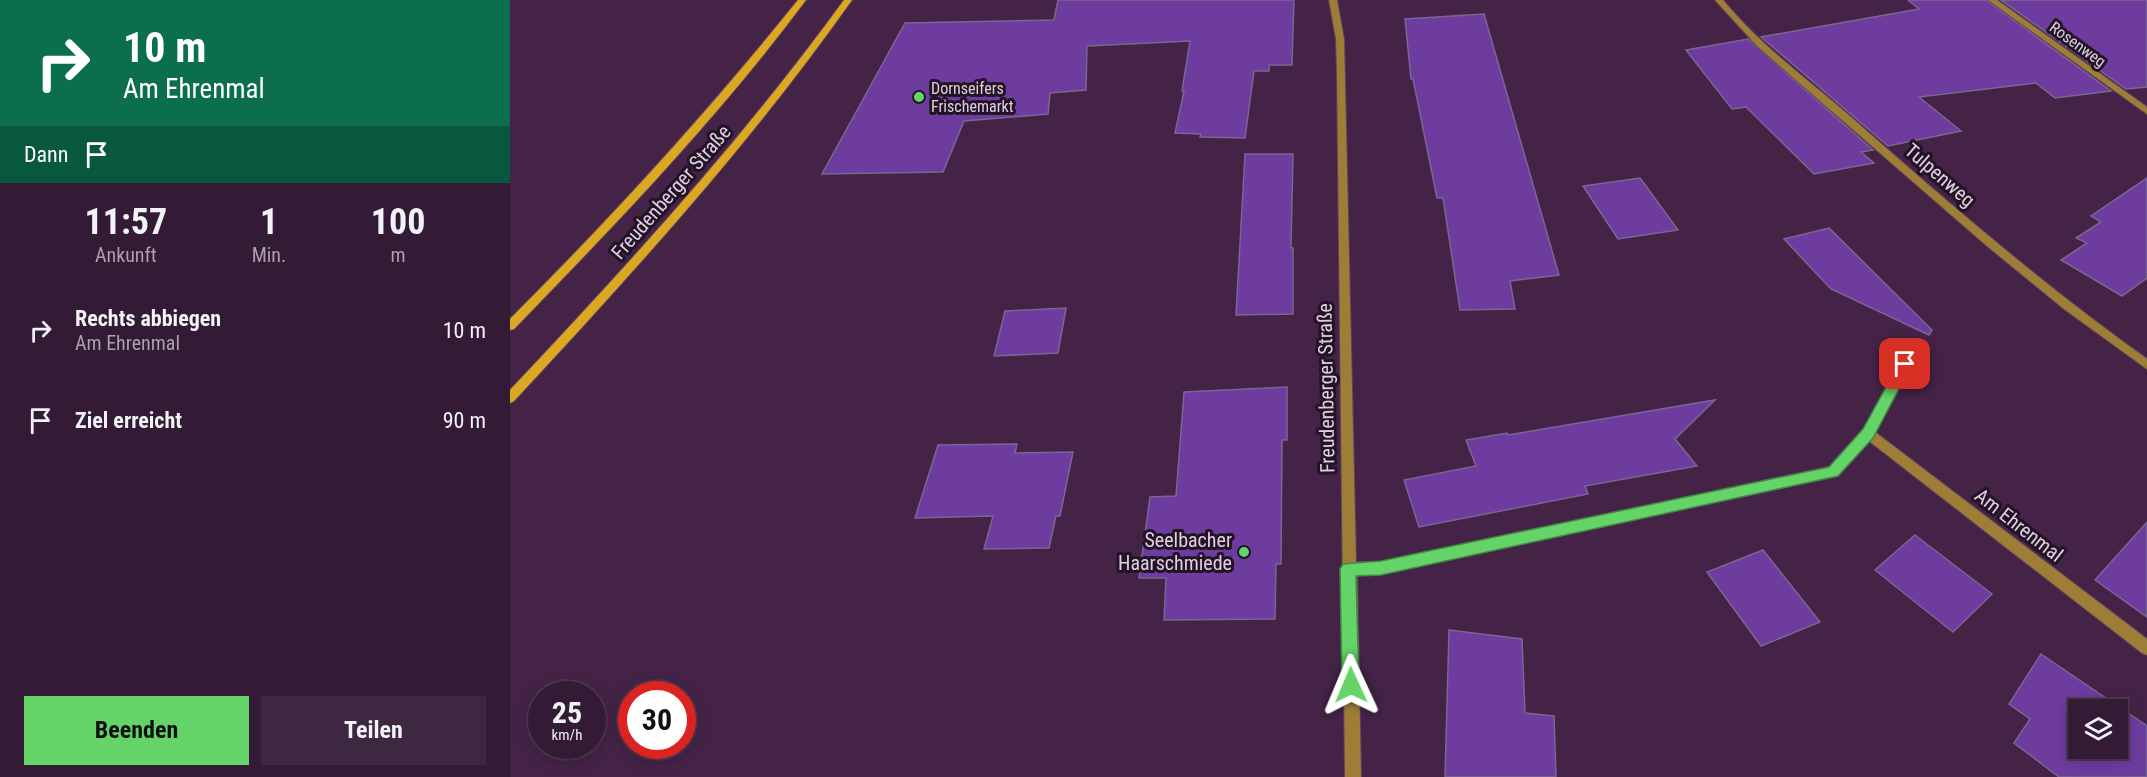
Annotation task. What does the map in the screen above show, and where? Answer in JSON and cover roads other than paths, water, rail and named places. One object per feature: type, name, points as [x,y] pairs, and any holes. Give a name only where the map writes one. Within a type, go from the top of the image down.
[{"type":"main road","name":"Freudenberger Straße","points":[[510,326],[695,130],[802,0]]},
{"type":"main road","name":"Freudenberger Straße","points":[[510,398],[613,289],[752,130],[848,0]]},
{"type":"street","name":"Freudenberger Straße","points":[[1333,0],[1340,39],[1341,74],[1353,777]]},
{"type":"street","name":"Tulpenweg","points":[[1719,0],[1756,38],[1989,242],[2102,334],[2147,365]]},
{"type":"street","name":"Rosenweg","points":[[1992,0],[2147,111]]},
{"type":"street","points":[[1348,569],[1381,568],[1833,472],[1868,434],[1905,364]]},
{"type":"street","name":"Am Ehrenmal","points":[[1868,434],[2147,648]]},
{"type":"place","name":"Dornseifers Frischemarkt","points":[[919,97]]},
{"type":"place","name":"Seelbacher Haarschmiede","points":[[1244,552]]}]
